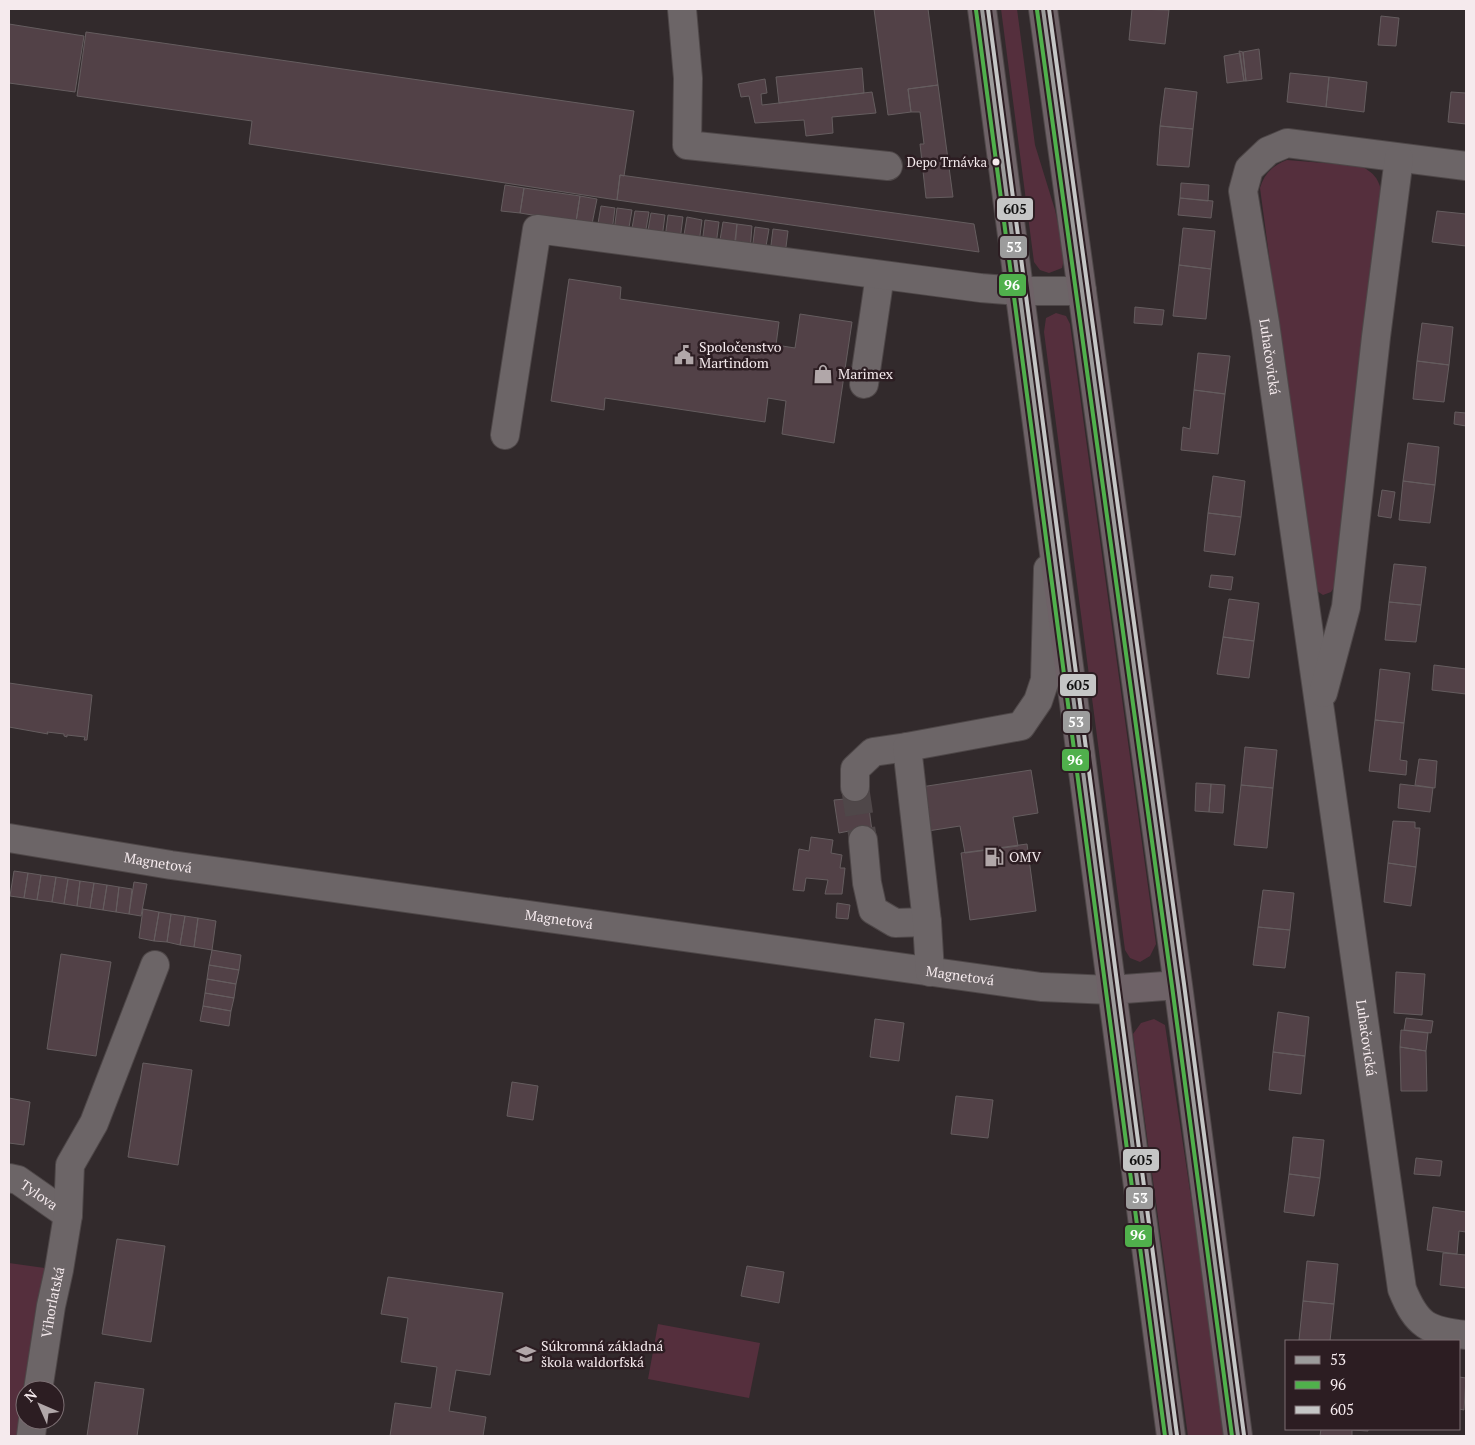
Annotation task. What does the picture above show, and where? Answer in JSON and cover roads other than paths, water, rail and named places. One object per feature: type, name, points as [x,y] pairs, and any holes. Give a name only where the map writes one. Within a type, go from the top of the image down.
[{"type":"main road","points":[[982,9],[1171,1436]]},
{"type":"main road","points":[[1043,9],[1178,985],[1238,1436]]},
{"type":"main road","points":[[1111,990],[1178,985]]},
{"type":"street","points":[[682,9],[688,78],[687,145],[888,166]]},
{"type":"street","name":"Luhačovická","points":[[1466,166],[1287,143],[1268,151],[1249,169],[1243,191],[1265,323],[1402,1289],[1416,1317],[1429,1327],[1466,1335]]},
{"type":"street","name":"Luhačovická","points":[[1320,703],[1346,607],[1375,346],[1399,158]]},
{"type":"street","points":[[506,435],[537,229],[981,288],[1019,292],[1082,291]]},
{"type":"street","points":[[864,384],[880,275]]},
{"type":"street","points":[[855,787],[855,769],[872,752],[1021,726],[1038,701],[1046,680],[1049,520]]},
{"type":"street","points":[[907,747],[927,922],[930,972]]},
{"type":"street","name":"Magnetová","points":[[9,838],[171,865],[930,972],[1041,987],[1111,990]]},
{"type":"street","points":[[863,840],[867,883],[872,910],[896,923],[927,922]]},
{"type":"street","name":"Vihorlatská","points":[[40,1380],[68,1215],[70,1165],[94,1124],[155,965]]},
{"type":"street","name":"Tylova","points":[[9,1178],[18,1180],[68,1215]]},
{"type":"tunnel","points":[[855,787],[863,840]]},
{"type":"place","name":"Depo Trnávka","points":[[996,162]]},
{"type":"place","name":"Spoločenstvo Martindom","points":[[684,355]]},
{"type":"place","name":"Marimex","points":[[823,374]]},
{"type":"place","name":"OMV","points":[[994,857]]},
{"type":"place","name":"Súkromná základná škola waldorfská","points":[[526,1354]]}]
